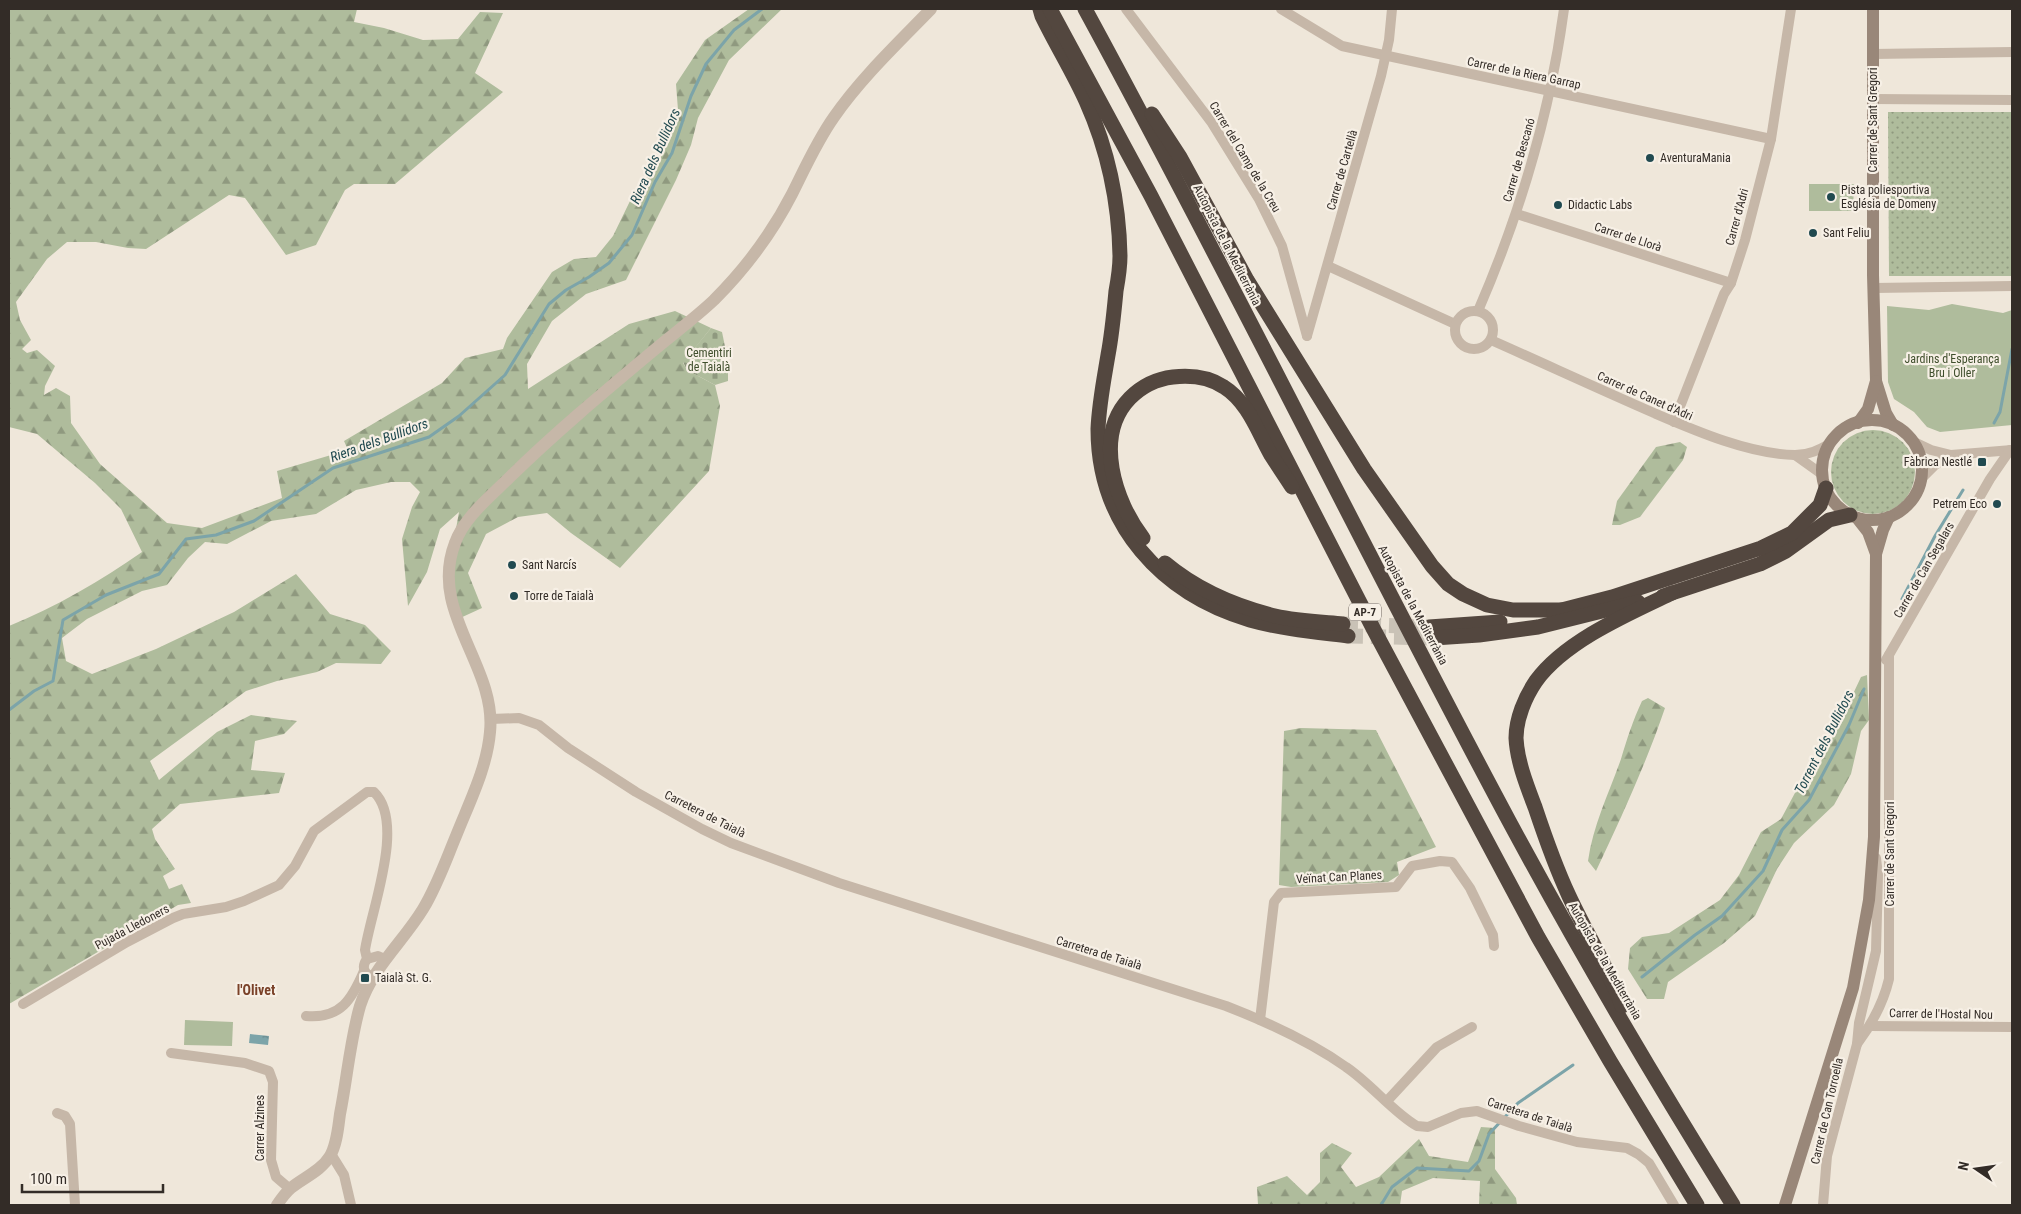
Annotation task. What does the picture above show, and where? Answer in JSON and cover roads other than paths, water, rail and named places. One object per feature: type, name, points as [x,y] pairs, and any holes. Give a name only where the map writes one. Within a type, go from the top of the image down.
[{"type":"highway","points":[[1040,9],[1086,100],[1111,174],[1120,257],[1098,428],[1103,470],[1109,495],[1120,521],[1137,546],[1167,579],[1189,595],[1203,602],[1251,620],[1304,631],[1346,630],[1275,616],[1234,603],[1198,586],[1177,573],[1164,562],[1138,532],[1122,500],[1113,475],[1110,442],[1118,414],[1126,402],[1146,385],[1161,379],[1189,376],[1200,377],[1224,387],[1238,398],[1271,455],[1345,573]]},
{"type":"highway","name":"AP-7","points":[[1050,9],[1160,214],[1345,573],[1538,937],[1697,1205]]},
{"type":"highway","points":[[1088,15],[1180,157],[1247,280],[1364,469],[1432,566],[1448,584],[1462,594],[1487,605],[1513,610],[1563,610]]},
{"type":"highway","name":"Autopista de la Mediterrània","points":[[1088,15],[1171,168],[1510,822],[1634,1041],[1733,1205]]},
{"type":"highway","points":[[1824,482],[1820,505],[1792,532],[1761,548],[1612,597],[1563,610],[1522,620],[1431,632],[1478,635],[1538,627],[1672,593],[1760,564],[1786,550],[1829,520],[1853,516]]},
{"type":"highway","points":[[1634,1041],[1614,984],[1568,895],[1545,837],[1523,773],[1516,737],[1523,704],[1544,671],[1576,644],[1615,621],[1672,593]]},
{"type":"main road","name":"Carrer de Sant Gregori","points":[[1874,9],[1873,299],[1876,381],[1886,413],[1892,425]]},
{"type":"main road","name":"Carrer de Sant Gregori","points":[[1858,423],[1868,409],[1876,381]]},
{"type":"main road","points":[[1875,421],[1892,425],[1912,441],[1920,459],[1921,479],[1916,494],[1903,509],[1889,517],[1871,520],[1853,516],[1835,504],[1824,482],[1824,457],[1830,443],[1844,430],[1858,423],[1875,421]]},
{"type":"main road","name":"Carrer de Sant Gregori","points":[[1853,516],[1868,532],[1876,554]]},
{"type":"main road","name":"Carrer de Sant Gregori","points":[[1784,1205],[1853,988],[1870,900],[1874,837],[1876,554],[1882,530],[1889,517]]},
{"type":"street","points":[[277,1205],[290,1189],[326,1162],[331,1154],[337,1134],[358,1013],[369,974],[385,959],[423,910],[437,882],[484,762],[490,739],[491,719],[485,689],[461,630],[450,591],[449,568],[454,543],[460,532],[477,511],[526,461],[573,418],[699,313],[733,279],[751,258],[779,217],[834,117],[875,68],[931,9]]},
{"type":"street","name":"Carrer del Camp de la Creu","points":[[1126,9],[1212,123],[1258,199],[1282,246],[1307,336]]},
{"type":"street","name":"Carrer de la Riera Garrap","points":[[1281,9],[1342,46],[1385,57],[1771,139]]},
{"type":"street","name":"Carrer de Cartellà","points":[[1307,336],[1381,76],[1392,9]]},
{"type":"street","name":"Carrer de Bescanó","points":[[1478,311],[1501,258],[1517,214],[1534,157],[1549,91],[1564,9]]},
{"type":"street","name":"Carrer d'Adri","points":[[1674,422],[1724,294],[1731,283],[1745,240],[1771,139],[1790,9]]},
{"type":"street","points":[[1873,54],[2012,52]]},
{"type":"street","points":[[1873,99],[2012,100]]},
{"type":"street","name":"Carrer de Llorà","points":[[1517,214],[1731,283]]},
{"type":"street","points":[[1328,266],[1455,324]]},
{"type":"street","points":[[1874,288],[2012,286]]},
{"type":"street","points":[[1478,311],[1492,322],[1493,334],[1491,340],[1481,348],[1469,349],[1458,342],[1455,336],[1455,324],[1467,312],[1478,311]]},
{"type":"street","name":"Carrer de Canet d'Adri","points":[[1491,340],[1706,435],[1746,447],[1796,455],[1816,452],[1830,443]]},
{"type":"street","points":[[1912,441],[1931,450],[1951,455],[2011,450]]},
{"type":"street","name":"Carrer de Can Segalars","points":[[1875,678],[1990,479],[2011,450]]},
{"type":"street","name":"Carrer de Canet d'Adri","points":[[1796,455],[1824,482]]},
{"type":"street","points":[[1921,479],[1934,465],[1951,455]]},
{"type":"street","name":"Carrer de Sant Gregori","points":[[1857,1044],[1870,1026],[1886,990],[1890,967],[1889,655]]},
{"type":"street","name":"Carretera de Taialà","points":[[491,719],[520,718],[539,725],[568,748],[636,792],[731,843],[839,884],[1226,1006],[1260,1020],[1299,1039],[1347,1067],[1410,1121],[1421,1127],[1436,1125],[1465,1112],[1477,1111],[1519,1126],[1587,1145],[1628,1148],[1649,1164],[1674,1205]]},
{"type":"street","name":"Pujada Lledoners","points":[[23,1004],[127,942],[173,918],[184,914],[226,907],[279,885],[295,866],[314,831],[361,795],[374,792],[386,812],[387,822],[384,863],[365,950],[367,959],[364,964],[369,974],[339,1010],[320,1017],[306,1016]]},
{"type":"street","name":"Carrer de Sant Gregori","points":[[1859,1023],[1875,960],[1878,930],[1878,875],[1874,837]]},
{"type":"street","name":"Veïnat Can Planes","points":[[1260,1020],[1274,902],[1281,893],[1396,887],[1412,866],[1440,861],[1452,862],[1470,888],[1493,934],[1494,946]]},
{"type":"street","points":[[367,959],[374,956],[385,959]]},
{"type":"street","name":"Carrer de Can Torroella","points":[[1822,1205],[1827,1156],[1857,1044],[1859,1023]]},
{"type":"street","name":"Carrer de l'Hostal Nou","points":[[1870,1026],[2012,1027]]},
{"type":"street","points":[[1387,1101],[1437,1047],[1472,1027]]},
{"type":"street","name":"Carrer Alzines","points":[[171,1053],[245,1063],[269,1071],[274,1082],[271,1160],[276,1177],[290,1189]]},
{"type":"street","points":[[56,1113],[65,1116],[70,1124],[74,1205]]},
{"type":"street","points":[[331,1154],[344,1175],[352,1205]]},
{"type":"water","points":[[250,1034],[269,1036],[268,1045],[249,1043]]},
{"type":"waterway","name":"Riera dels Bullidors","points":[[9,710],[34,691],[53,681],[63,620],[106,595],[159,574],[186,539],[216,535],[254,521],[333,468],[429,437],[459,416],[505,375],[549,304],[566,290],[609,263],[632,235],[655,182],[672,153],[691,96],[706,64],[734,30],[762,9]]},
{"type":"waterway","name":"Torrent dels Bullidors","points":[[1994,423],[2000,412],[2012,349]]},
{"type":"waterway","name":"Torrent dels Bullidors","points":[[1902,599],[1935,536],[1963,490]]},
{"type":"waterway","name":"Torrent dels Bullidors","points":[[1642,977],[1722,916],[1763,871],[1782,830],[1809,800],[1849,725],[1864,689]]},
{"type":"waterway","name":"Torrent dels Bullidors","points":[[1381,1205],[1392,1187],[1417,1168],[1469,1171],[1479,1161],[1489,1134],[1518,1103],[1573,1065]]},
{"type":"tunnel","points":[[1343,624],[1429,627]]},
{"type":"tunnel","points":[[1348,636],[1434,638]]},
{"type":"place","name":"AventuraMania","points":[[1650,158]]},
{"type":"place","name":"Pista poliesportiva Església de Domeny","points":[[1831,197]]},
{"type":"place","name":"Didactic Labs","points":[[1558,205]]},
{"type":"place","name":"Sant Feliu","points":[[1813,233]]},
{"type":"place","name":"Fàbrica Nestlé","points":[[1982,462]]},
{"type":"place","name":"Petrem Eco","points":[[1997,504]]},
{"type":"place","name":"Sant Narcís","points":[[512,565]]},
{"type":"place","name":"Torre de Taialà","points":[[514,596]]},
{"type":"place","name":"Taialà St. G.","points":[[365,978]]},
{"type":"district","name":"l'Olivet","points":[[256,990]]},
{"type":"park label","name":"Cementiri de Taialà","points":[[709,360]]},
{"type":"park label","name":"Jardins d'Esperança Bru i Oller","points":[[1952,366]]}]
